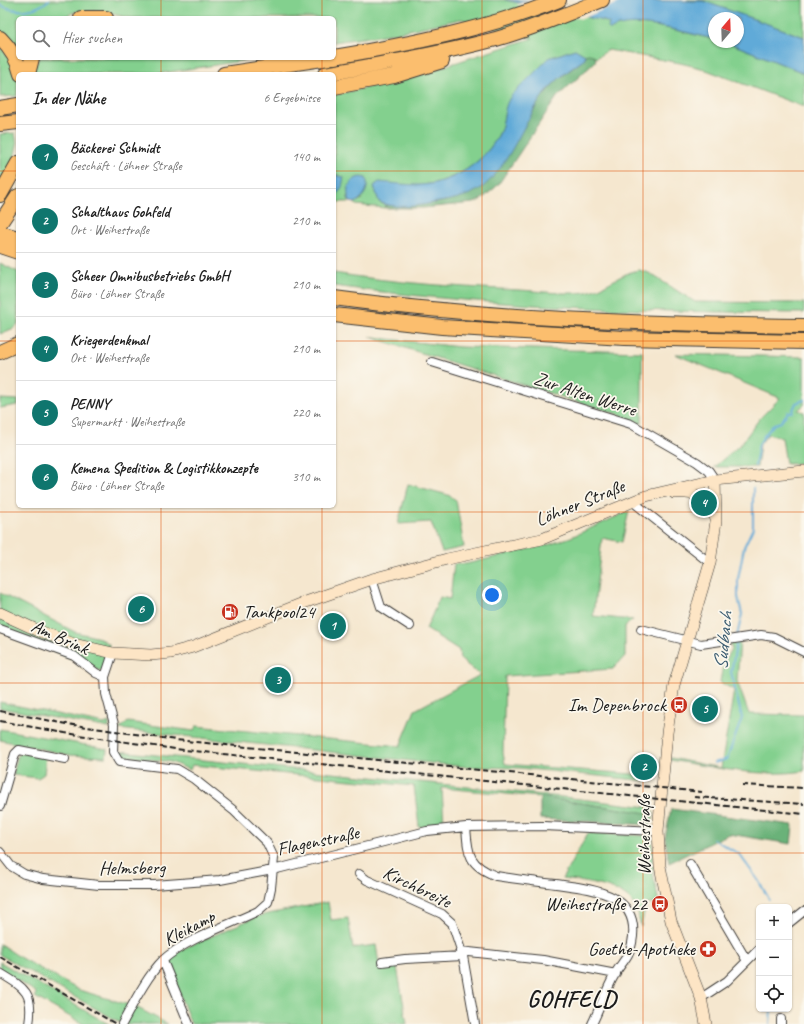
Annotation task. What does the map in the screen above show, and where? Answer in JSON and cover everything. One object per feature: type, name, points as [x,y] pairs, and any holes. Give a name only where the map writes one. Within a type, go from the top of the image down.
[{"type":"highway","points":[[336,57],[393,47],[471,28],[514,16],[559,0]]},
{"type":"highway","points":[[336,72],[430,55],[496,39],[542,24],[602,0]]},
{"type":"highway","points":[[0,38],[9,46],[16,59]]},
{"type":"highway","points":[[336,87],[394,76],[489,48],[496,39]]},
{"type":"highway","points":[[336,50],[375,44],[393,47]]},
{"type":"highway","points":[[16,60],[21,72]]},
{"type":"highway","points":[[28,72],[32,60]]},
{"type":"highway","points":[[237,72],[316,60]]},
{"type":"highway","points":[[0,108],[16,105]]},
{"type":"highway","points":[[0,124],[16,122]]},
{"type":"highway","points":[[0,195],[16,167]]},
{"type":"highway","points":[[0,223],[16,199]]},
{"type":"highway","points":[[0,233],[16,237]]},
{"type":"highway","points":[[0,246],[16,251]]},
{"type":"highway","points":[[336,298],[463,312],[628,322],[804,326]]},
{"type":"highway","points":[[336,315],[442,327],[624,338],[804,342]]},
{"type":"highway","points":[[0,352],[16,345]]},
{"type":"main road","name":"Löhner Straße","points":[[0,613],[37,630],[74,644],[113,653],[151,655],[171,653],[193,647],[303,603],[372,579],[447,559],[542,539],[646,496],[715,480],[804,471]]},
{"type":"main road","name":"Weihestraße","points":[[706,1024],[701,998],[671,921],[660,866],[658,830],[671,704],[686,641],[710,563],[716,521],[715,480]]},
{"type":"main road","points":[[646,496],[686,492],[696,494],[708,502],[716,521]]},
{"type":"street","name":"Zur Alten Werre","points":[[432,362],[632,424],[697,462],[709,471],[715,480]]},
{"type":"street","points":[[632,501],[710,563]]},
{"type":"street","points":[[372,579],[378,604],[410,626]]},
{"type":"street","name":"Am Brink","points":[[0,629],[74,656],[96,673],[105,677]]},
{"type":"street","points":[[641,629],[701,644],[761,635],[774,637],[804,652]]},
{"type":"street","name":"Flagenstraße","points":[[113,653],[105,677],[106,694],[114,724],[113,752],[119,762],[177,768],[194,779],[233,810],[267,843],[274,858],[273,870],[427,831],[466,827],[543,826],[658,830]]},
{"type":"street","points":[[0,806],[15,754],[19,750],[65,759]]},
{"type":"street","points":[[466,827],[468,854],[482,871],[496,876],[596,890],[614,897],[628,909],[634,931],[632,944],[626,960],[616,974],[592,1024]]},
{"type":"street","name":"Helmsberg","points":[[0,852],[11,866],[24,874],[43,879],[99,885],[154,885],[220,880],[273,870]]},
{"type":"street","points":[[690,864],[747,961]]},
{"type":"street","name":"Kleikamp","points":[[122,1024],[155,970],[178,948],[258,911],[268,902],[273,870]]},
{"type":"street","name":"Kirchbreite","points":[[359,874],[368,880],[442,914],[452,923],[461,954],[475,1024]]},
{"type":"street","points":[[792,921],[804,911]]},
{"type":"street","points":[[701,998],[727,981],[756,952]]},
{"type":"street","points":[[382,962],[461,954],[543,960],[616,974]]},
{"type":"street","points":[[163,961],[189,1024]]},
{"type":"street","points":[[0,973],[21,986],[27,993],[31,1004],[29,1024]]},
{"type":"green space","points":[[0,0],[508,0],[604,21],[615,26],[626,24],[651,25],[708,38],[708,48],[742,48],[804,73],[804,107],[701,68],[608,50],[596,58],[593,55],[585,55],[575,49],[549,58],[512,95],[507,104],[502,127],[494,143],[486,153],[468,169],[457,175],[434,183],[416,186],[376,184],[374,187],[379,202],[385,205],[385,208],[356,205],[355,203],[362,199],[347,196],[350,202],[336,202],[339,175],[336,175],[336,95],[404,79],[533,38],[461,19],[390,34],[336,42],[336,16],[121,16],[97,11],[75,12],[65,16],[16,16],[16,43],[0,31]]},
{"type":"green space","points":[[687,0],[804,0],[804,37],[744,16],[744,12],[734,12],[703,1]]},
{"type":"green space","points":[[0,45],[18,72],[16,72],[16,96],[0,97]]},
{"type":"green space","points":[[585,55],[593,55],[596,58],[595,62],[557,97],[498,185],[482,199],[474,203],[423,208],[385,208],[385,205],[422,205],[446,201],[510,151],[541,98],[557,80],[585,59]]},
{"type":"green space","points":[[38,60],[248,60],[169,72],[33,72]]},
{"type":"green space","points":[[15,133],[16,150],[13,164],[0,183],[0,134]]},
{"type":"green space","points":[[0,263],[16,271],[16,326],[0,334]]},
{"type":"green space","points":[[639,270],[649,273],[695,302],[804,303],[804,313],[627,310],[510,304],[336,286],[336,273],[426,284],[578,293],[600,288],[625,274]]},
{"type":"green space","points":[[370,337],[460,347],[642,352],[642,424],[620,415]]},
{"type":"green space","points":[[675,354],[804,357],[804,405],[798,410],[804,412],[804,463],[786,464],[782,438],[768,434],[760,444],[757,467],[714,467],[741,444],[760,418],[780,398]]},
{"type":"green space","points":[[0,399],[16,400],[16,405],[0,408]]},
{"type":"green space","points":[[408,484],[448,495],[456,500],[464,547],[442,552],[431,522],[398,524]]},
{"type":"green space","points":[[629,511],[622,542],[602,538],[593,616],[633,620],[625,626],[625,656],[613,669],[505,676],[503,753],[505,764],[657,776],[647,781],[520,768],[467,767],[119,729],[128,722],[194,731],[196,726],[400,746],[415,710],[480,675],[460,659],[459,650],[426,629],[440,597],[450,599],[454,564],[466,564],[551,544],[571,537]]},
{"type":"green space","points":[[0,593],[75,632],[100,638],[109,644],[105,668],[100,671],[0,627]]},
{"type":"green space","points":[[740,641],[737,681],[749,714],[804,715],[804,771],[771,773],[737,771],[670,760],[671,758],[721,768],[734,690],[720,682],[723,665],[732,649],[730,643]]},
{"type":"green space","points":[[0,702],[104,724],[109,722],[109,728],[0,708]]},
{"type":"green space","points":[[0,729],[107,749],[106,757],[69,755],[0,740]]},
{"type":"green space","points":[[118,751],[649,807],[654,814],[540,797],[442,788],[444,824],[419,827],[414,786],[192,765],[190,770],[171,762],[121,756]]},
{"type":"green space","points":[[22,753],[46,757],[44,774],[38,778],[13,775],[18,755]]},
{"type":"green space","points":[[540,797],[654,814],[651,825],[540,819]]},
{"type":"green space","points":[[671,809],[793,825],[791,844],[729,834],[669,863],[665,838]]},
{"type":"green space","points":[[588,833],[652,836],[653,873],[659,904],[646,904],[641,927],[636,908],[631,900],[623,894],[592,883],[562,879]]},
{"type":"green space","points":[[328,902],[331,920],[348,918],[353,948],[376,945],[379,964],[396,961],[407,1024],[191,1024],[167,962],[180,950],[258,916]]},
{"type":"green space","points":[[0,944],[21,958],[79,990],[136,1007],[168,1024],[123,1024],[0,955]]},
{"type":"green space","points":[[0,962],[109,1024],[83,1024],[35,997],[36,992],[0,970]]},
{"type":"water","points":[[505,0],[703,1],[734,12],[708,12],[708,38],[646,25],[632,24],[620,26],[610,30],[608,28],[609,23]]},
{"type":"water","points":[[744,16],[804,37],[804,73],[742,48],[744,48]]},
{"type":"water","points":[[575,49],[585,55],[585,59],[561,77],[544,94],[508,157],[493,178],[484,186],[464,196],[421,205],[396,206],[379,202],[374,186],[379,182],[414,185],[431,184],[444,181],[455,176],[477,162],[494,143],[500,132],[507,103],[512,95],[549,58]]},
{"type":"water","points":[[336,175],[344,177],[342,187],[336,196]]},
{"type":"water","points":[[356,178],[366,178],[367,189],[361,198],[355,203],[350,202],[348,190],[350,183]]},
{"type":"pier","points":[[529,0],[625,0],[582,19],[516,5]]},
{"type":"waterway","points":[[0,5],[6,8],[25,10],[38,7],[49,0]]},
{"type":"waterway","name":"Sudbach","points":[[755,466],[759,444],[764,436],[774,424],[781,422],[788,412],[792,412],[796,403],[804,400]]},
{"type":"waterway","name":"Sudbach","points":[[737,636],[742,614],[738,597],[738,579],[744,547],[753,528],[753,488]]},
{"type":"waterway","name":"Sudbach","points":[[714,763],[727,759],[742,718],[731,672],[737,641]]},
{"type":"waterway","name":"Sudbach","points":[[713,839],[739,854],[758,880],[769,899]]},
{"type":"waterway","name":"Sudbach","points":[[770,1024],[771,1012]]},
{"type":"railway","points":[[0,711],[67,724],[176,740],[702,792]]},
{"type":"railway","points":[[0,721],[65,733],[175,749],[804,814]]},
{"type":"railway","points":[[742,785],[804,788]]},
{"type":"railway","points":[[694,797],[804,804]]},
{"type":"railway","points":[[0,957],[116,1024]]},
{"type":"place","name":"Kriegerdenkmal","points":[[704,503]]},
{"type":"place","name":"Kemena Spedition & Logistikkonzepte","points":[[141,609]]},
{"type":"place","name":"Tankpool24","points":[[230,612]]},
{"type":"place","name":"Bäckerei Schmidt","points":[[333,626]]},
{"type":"place","name":"Scheer Omnibusbetriebs GmbH","points":[[278,680]]},
{"type":"place","name":"Im Depenbrock","points":[[679,705]]},
{"type":"place","name":"PENNY","points":[[705,709]]},
{"type":"place","name":"Schalthaus Gohfeld","points":[[644,767]]},
{"type":"place","name":"Weihestraße 22","points":[[660,904]]},
{"type":"place","name":"Goethe-Apotheke","points":[[708,949]]},
{"type":"district","name":"GOHFELD","points":[[572,999]]}]
